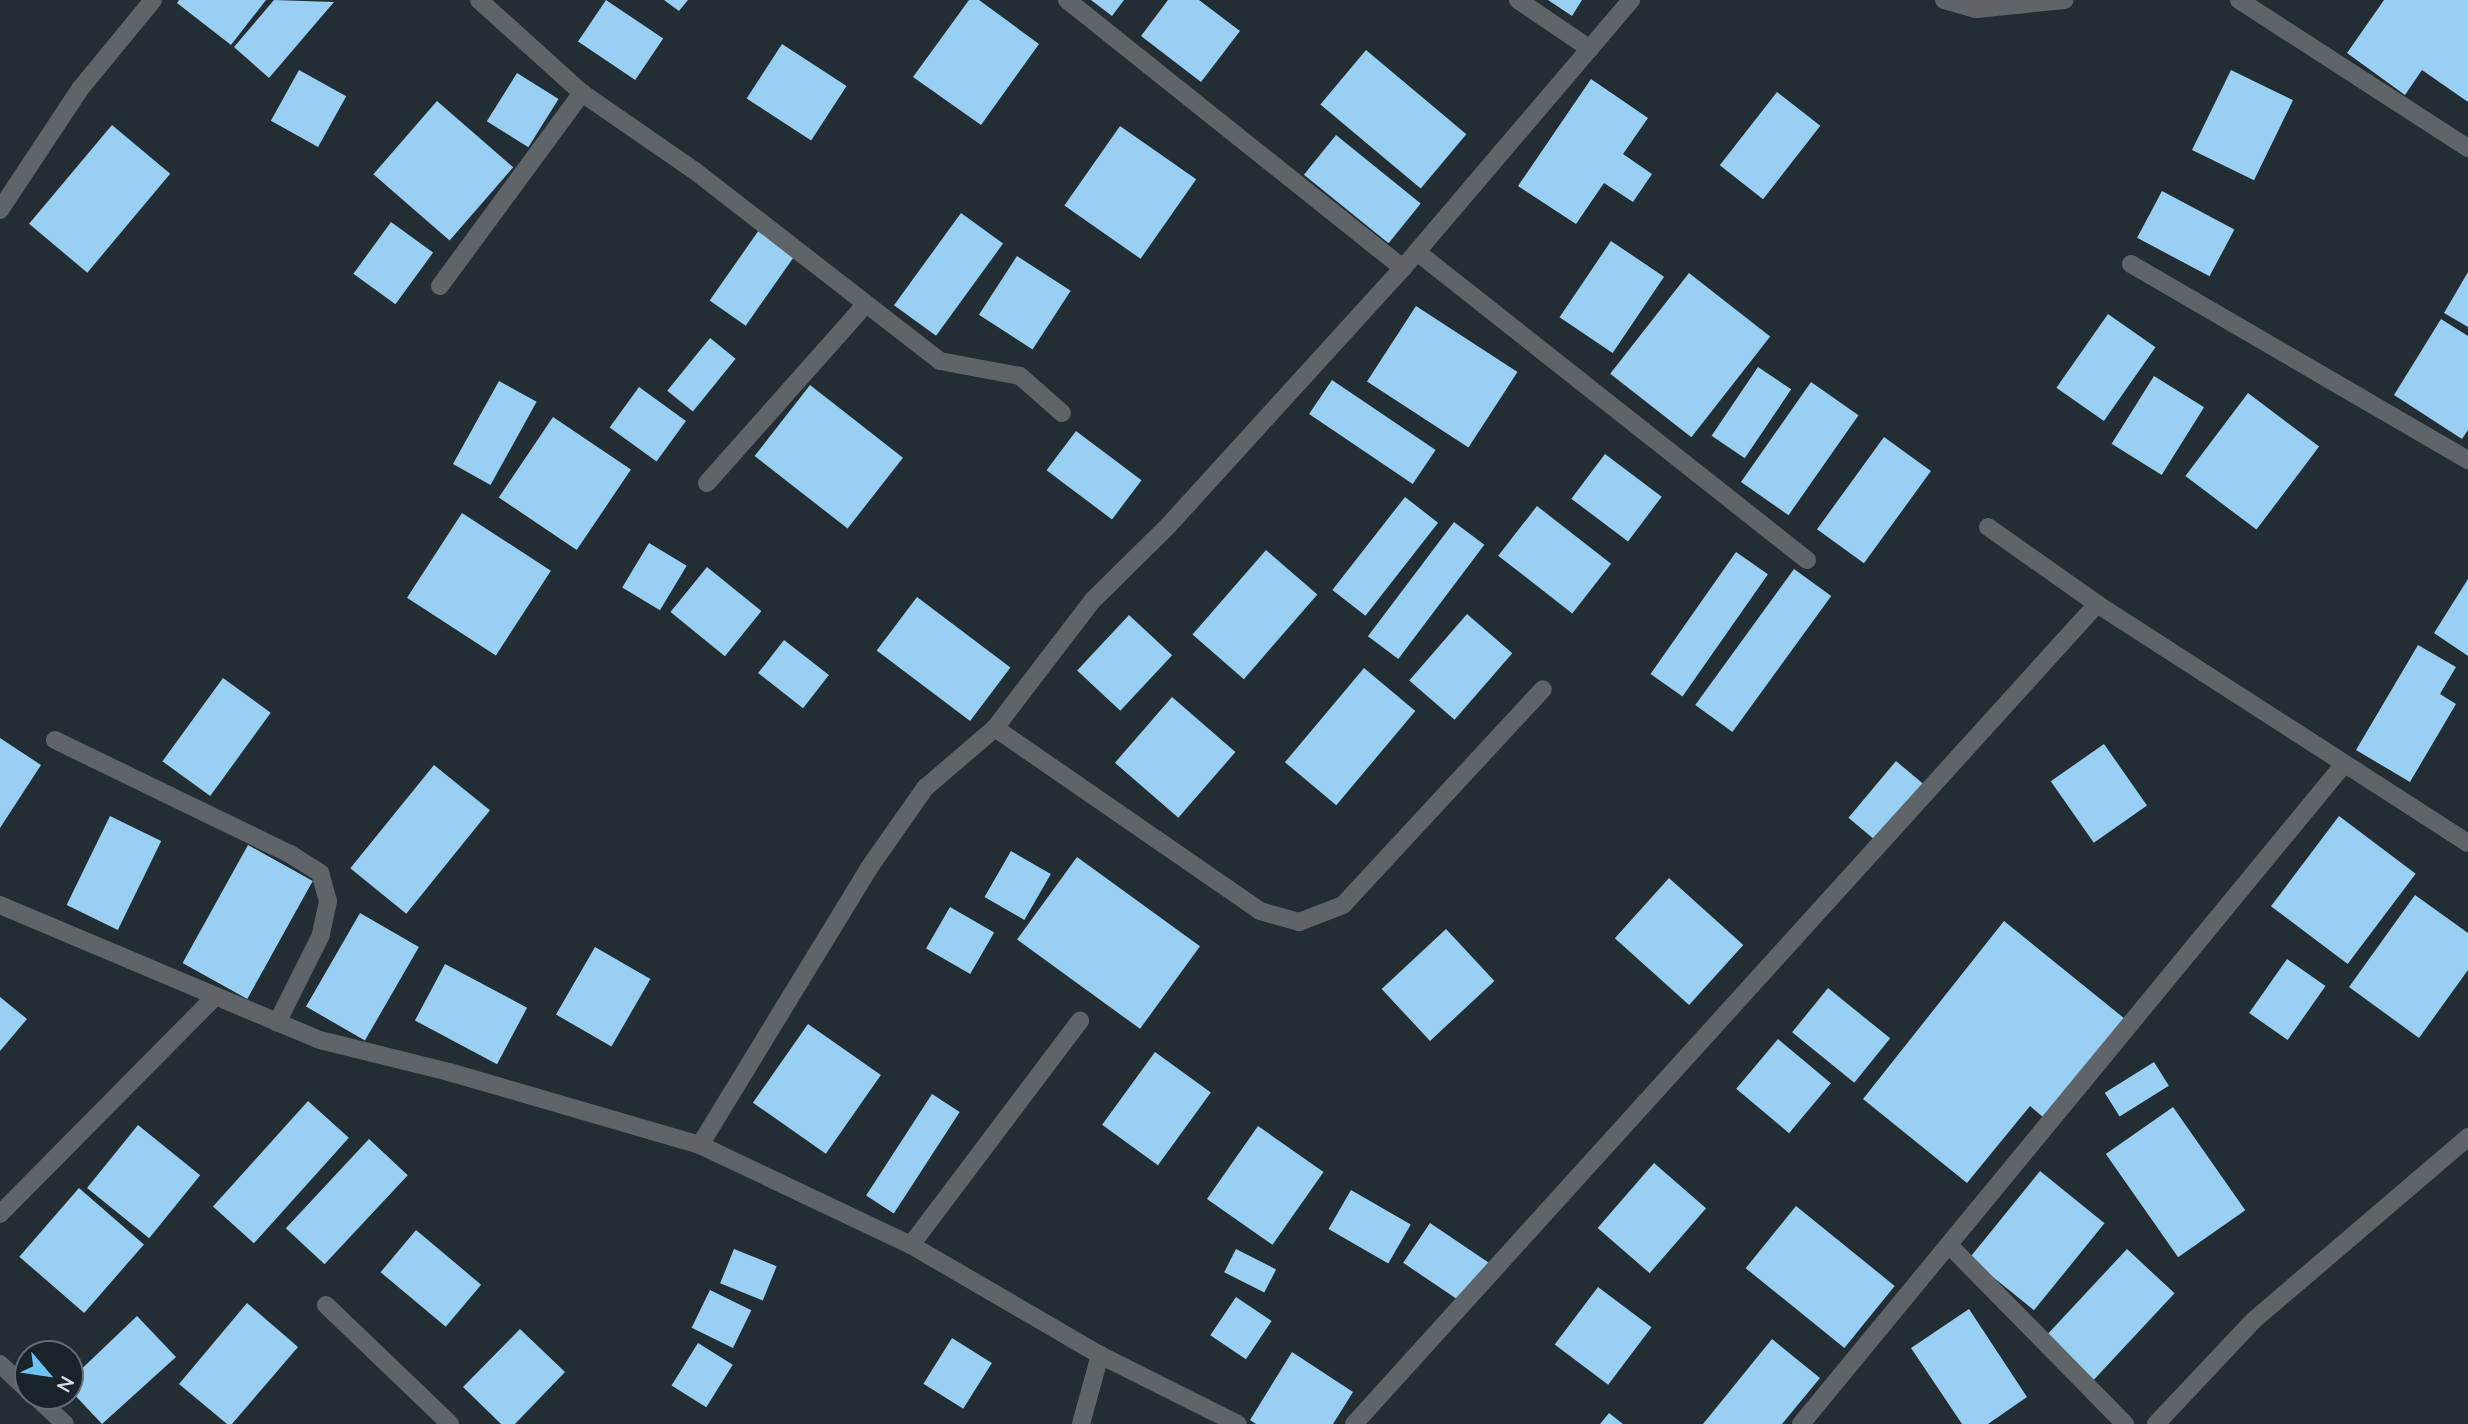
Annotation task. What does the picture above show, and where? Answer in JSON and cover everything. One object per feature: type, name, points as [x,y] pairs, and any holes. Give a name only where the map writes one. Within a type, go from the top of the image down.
[{"type":"street","points":[[0,210],[80,89],[153,0]]},
{"type":"street","points":[[479,0],[582,93],[695,171],[940,361],[1020,376],[1062,413]]},
{"type":"street","points":[[1068,0],[1403,268]]},
{"type":"street","points":[[1518,0],[1590,49]]},
{"type":"street","points":[[700,1145],[869,868],[925,788],[995,728],[1093,600],[1168,526],[1403,268],[1631,0]]},
{"type":"street","points":[[1944,0],[1976,9],[2065,0]]},
{"type":"street","points":[[2239,0],[2468,148]]},
{"type":"street","points":[[440,286],[582,93]]},
{"type":"street","points":[[1416,252],[1807,559]]},
{"type":"street","points":[[2131,264],[2468,460]]},
{"type":"street","points":[[707,483],[866,304]]},
{"type":"street","points":[[1988,527],[2097,604],[2468,843]]},
{"type":"street","points":[[1354,1424],[2097,604]]},
{"type":"street","points":[[995,728],[1260,911],[1299,922],[1343,905],[1543,690]]},
{"type":"street","points":[[55,740],[290,854],[320,873],[328,901],[321,935],[277,1023]]},
{"type":"street","points":[[1801,1424],[2344,764]]},
{"type":"street","points":[[0,905],[215,998],[320,1040],[449,1072],[700,1145],[912,1245],[1100,1355],[1238,1424]]},
{"type":"street","points":[[0,1214],[215,998]]},
{"type":"street","points":[[912,1245],[1080,1021]]},
{"type":"street","points":[[2155,1424],[2254,1320],[2468,1137]]},
{"type":"street","points":[[1950,1246],[2125,1424]]},
{"type":"street","points":[[326,1305],[450,1424]]},
{"type":"street","points":[[1081,1424],[1100,1355]]},
{"type":"street","points":[[0,1364],[14,1377]]},
{"type":"street","points":[[50,1410],[65,1424]]},
{"type":"building","points":[[179,0],[266,0],[231,45],[177,3]]},
{"type":"building","points":[[274,0],[334,2],[269,78],[234,47]]},
{"type":"building","points":[[606,0],[663,39],[635,80],[578,41]]},
{"type":"building","points":[[664,0],[688,0],[679,11]]},
{"type":"building","points":[[969,0],[979,0],[1039,44],[981,125],[913,77]]},
{"type":"building","points":[[1091,0],[1124,0],[1112,16]]},
{"type":"building","points":[[1168,0],[1199,0],[1240,31],[1201,82],[1141,36]]},
{"type":"building","points":[[1548,0],[1582,0],[1572,16]]},
{"type":"building","points":[[2384,0],[2468,0],[2468,102],[2422,70],[2405,95],[2347,53]]},
{"type":"building","points":[[782,44],[847,86],[811,140],[747,99]]},
{"type":"building","points":[[1366,50],[1466,134],[1421,189],[1320,104]]},
{"type":"building","points":[[299,70],[346,96],[318,147],[271,121]]},
{"type":"building","points":[[2231,70],[2293,100],[2254,180],[2192,150]]},
{"type":"building","points":[[517,73],[559,99],[528,147],[487,121]]},
{"type":"building","points":[[1591,79],[1648,118],[1623,154],[1652,174],[1633,202],[1604,183],[1576,224],[1518,186]]},
{"type":"building","points":[[1777,92],[1820,126],[1763,199],[1720,165]]},
{"type":"building","points":[[437,101],[513,167],[450,240],[373,174]]},
{"type":"building","points":[[112,125],[170,174],[87,273],[29,224]]},
{"type":"building","points":[[1120,126],[1196,179],[1141,259],[1064,205]]},
{"type":"building","points":[[1336,135],[1421,204],[1389,243],[1304,175]]},
{"type":"building","points":[[2162,191],[2234,229],[2210,276],[2137,238]]},
{"type":"building","points":[[961,213],[1003,244],[936,336],[894,305]]},
{"type":"building","points":[[391,222],[433,253],[395,304],[353,274]]},
{"type":"building","points":[[759,230],[795,255],[746,326],[710,300]]},
{"type":"building","points":[[1611,241],[1664,277],[1613,353],[1560,317]]},
{"type":"building","points":[[1017,256],[1071,291],[1033,350],[979,315]]},
{"type":"building","points":[[2468,272],[2468,327],[2444,313]]},
{"type":"building","points":[[1689,273],[1770,336],[1691,437],[1610,374]]},
{"type":"building","points":[[1416,306],[1517,372],[1468,447],[1367,381]]},
{"type":"building","points":[[2108,314],[2156,347],[2104,421],[2056,388]]},
{"type":"building","points":[[2441,319],[2468,336],[2468,430],[2462,439],[2394,395]]},
{"type":"building","points":[[710,338],[736,359],[693,412],[667,391]]},
{"type":"building","points":[[1758,367],[1791,389],[1745,458],[1712,436]]},
{"type":"building","points":[[2154,376],[2204,407],[2162,475],[2112,444]]},
{"type":"building","points":[[1332,380],[1436,450],[1413,484],[1309,414]]},
{"type":"building","points":[[499,381],[537,402],[491,485],[453,464]]},
{"type":"building","points":[[1811,382],[1859,415],[1789,515],[1741,482]]},
{"type":"building","points":[[810,385],[903,458],[848,529],[755,456]]},
{"type":"building","points":[[639,387],[686,421],[657,462],[610,427]]},
{"type":"building","points":[[2248,393],[2319,447],[2256,530],[2185,476]]},
{"type":"building","points":[[553,417],[631,470],[577,550],[499,497]]},
{"type":"building","points":[[1076,431],[1141,480],[1112,519],[1047,470]]},
{"type":"building","points":[[1884,437],[1931,471],[1864,563],[1817,529]]},
{"type":"building","points":[[1605,454],[1662,497],[1628,541],[1571,499]]},
{"type":"building","points":[[1405,497],[1438,523],[1365,616],[1332,590]]},
{"type":"building","points":[[1537,506],[1611,564],[1572,614],[1498,556]]},
{"type":"building","points":[[462,513],[551,571],[496,655],[407,598]]},
{"type":"building","points":[[1454,522],[1484,545],[1398,659],[1368,636]]},
{"type":"building","points":[[649,543],[687,566],[660,610],[622,588]]},
{"type":"building","points":[[1266,550],[1317,595],[1244,679],[1193,635]]},
{"type":"building","points":[[1736,552],[1768,574],[1682,696],[1651,674]]},
{"type":"building","points":[[707,567],[761,611],[725,656],[670,612]]},
{"type":"building","points":[[1794,569],[1831,596],[1732,732],[1695,705]]},
{"type":"building","points":[[2468,579],[2468,656],[2434,633]]},
{"type":"building","points":[[917,597],[1010,667],[970,721],[877,651]]},
{"type":"building","points":[[1467,614],[1512,653],[1455,720],[1409,680]]},
{"type":"building","points":[[1129,615],[1172,655],[1120,711],[1077,671]]},
{"type":"building","points":[[784,640],[829,675],[803,708],[758,673]]},
{"type":"building","points":[[2418,645],[2456,667],[2440,694],[2456,704],[2410,782],[2356,750]]},
{"type":"building","points":[[1364,668],[1415,711],[1336,805],[1285,762]]},
{"type":"building","points":[[223,678],[271,713],[210,796],[162,761]]},
{"type":"building","points":[[1172,697],[1235,752],[1178,818],[1115,763]]},
{"type":"building","points":[[0,738],[41,765],[0,828]]},
{"type":"building","points":[[2104,744],[2147,805],[2094,843],[2051,781]]},
{"type":"building","points":[[1896,761],[1923,783],[1875,840],[1848,818]]},
{"type":"building","points":[[434,765],[490,810],[406,914],[350,868]]},
{"type":"building","points":[[110,816],[161,841],[118,930],[67,905]]},
{"type":"building","points":[[2339,816],[2416,874],[2348,964],[2271,906]]},
{"type":"building","points":[[248,845],[313,881],[247,999],[183,963]]},
{"type":"building","points":[[1011,851],[1051,874],[1024,920],[984,897]]},
{"type":"building","points":[[1077,857],[1200,946],[1140,1029],[1017,940]]},
{"type":"building","points":[[1669,878],[1743,945],[1689,1005],[1615,938]]},
{"type":"building","points":[[2415,895],[2468,933],[2468,970],[2419,1038],[2349,987]]},
{"type":"building","points":[[950,907],[994,932],[970,974],[926,949]]},
{"type":"building","points":[[360,913],[419,947],[365,1041],[306,1007]]},
{"type":"building","points":[[2004,921],[2130,1023],[2050,1123],[2030,1106],[1967,1183],[1863,1099]]},
{"type":"building","points":[[1446,929],[1494,981],[1430,1041],[1382,989]]},
{"type":"building","points":[[595,947],[650,979],[611,1047],[556,1015]]},
{"type":"building","points":[[2287,959],[2326,986],[2288,1040],[2249,1013]]},
{"type":"building","points":[[445,964],[527,1008],[497,1064],[415,1021]]},
{"type":"building","points":[[1828,988],[1890,1038],[1854,1083],[1792,1032]]},
{"type":"building","points":[[0,997],[27,1019],[0,1051]]},
{"type":"building","points":[[808,1024],[881,1075],[826,1154],[753,1103]]},
{"type":"building","points":[[1778,1039],[1831,1083],[1789,1133],[1736,1089]]},
{"type":"building","points":[[1155,1052],[1211,1093],[1158,1165],[1102,1125]]},
{"type":"building","points":[[2154,1062],[2169,1086],[2120,1116],[2105,1093]]},
{"type":"building","points":[[932,1094],[960,1112],[894,1213],[866,1195]]},
{"type":"building","points":[[308,1101],[349,1138],[254,1243],[213,1207]]},
{"type":"building","points":[[2173,1107],[2245,1210],[2178,1257],[2106,1154]]},
{"type":"building","points":[[138,1125],[200,1175],[149,1238],[87,1188]]},
{"type":"building","points":[[1258,1126],[1324,1172],[1272,1245],[1207,1199]]},
{"type":"building","points":[[369,1139],[408,1175],[325,1264],[286,1228]]},
{"type":"building","points":[[1654,1163],[1706,1208],[1650,1273],[1598,1228]]},
{"type":"building","points":[[2040,1171],[2105,1223],[2034,1310],[1970,1258]]},
{"type":"building","points":[[79,1188],[144,1244],[84,1313],[19,1257]]},
{"type":"building","points":[[1351,1190],[1411,1224],[1388,1263],[1328,1229]]},
{"type":"building","points":[[1796,1206],[1895,1286],[1844,1348],[1746,1268]]},
{"type":"building","points":[[1430,1223],[1489,1263],[1462,1302],[1403,1263]]},
{"type":"building","points":[[416,1230],[481,1285],[446,1327],[381,1272]]},
{"type":"building","points":[[734,1249],[777,1266],[763,1301],[720,1283]]},
{"type":"building","points":[[1236,1249],[1276,1269],[1264,1293],[1224,1272]]},
{"type":"building","points":[[2127,1249],[2175,1293],[2092,1382],[2044,1337]]},
{"type":"building","points":[[1598,1287],[1652,1327],[1608,1385],[1555,1345]]},
{"type":"building","points":[[710,1290],[751,1310],[733,1348],[692,1328]]},
{"type":"building","points":[[1236,1297],[1272,1321],[1246,1359],[1210,1335]]},
{"type":"building","points":[[247,1303],[298,1347],[232,1424],[227,1424],[179,1384]]},
{"type":"building","points":[[1969,1309],[2027,1397],[1988,1424],[1962,1424],[1911,1348]]},
{"type":"building","points":[[137,1316],[176,1357],[102,1424],[84,1405],[84,1367]]},
{"type":"building","points":[[520,1329],[565,1372],[515,1424],[501,1424],[463,1387]]},
{"type":"building","points":[[952,1338],[992,1363],[963,1409],[923,1384]]},
{"type":"building","points":[[1772,1339],[1820,1378],[1782,1424],[1703,1424]]},
{"type":"building","points":[[698,1343],[733,1365],[706,1407],[672,1385]]},
{"type":"building","points":[[1292,1352],[1353,1392],[1333,1424],[1256,1424],[1250,1420]]},
{"type":"building","points":[[1609,1413],[1623,1424],[1600,1424]]}]
